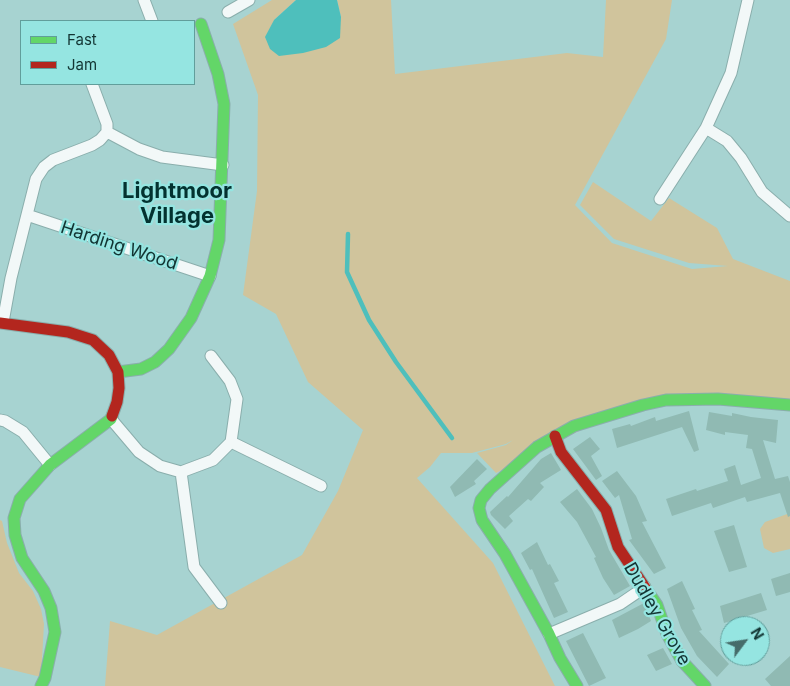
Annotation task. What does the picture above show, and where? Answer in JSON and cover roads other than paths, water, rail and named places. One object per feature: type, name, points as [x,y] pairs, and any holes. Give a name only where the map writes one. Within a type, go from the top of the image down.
[{"type":"street","points":[[144,0],[152,20]]},
{"type":"street","points":[[228,12],[248,0]]},
{"type":"street","points":[[660,199],[706,128],[731,73],[748,0]]},
{"type":"street","points":[[118,372],[141,369],[155,362],[169,350],[191,318],[210,276],[219,240],[224,104],[218,74],[201,24]]},
{"type":"street","points":[[41,686],[55,632],[51,608],[44,591],[22,558],[15,535],[14,518],[20,499],[50,465],[111,419],[117,402],[119,388],[118,372],[109,355],[93,340],[68,332],[2,322],[36,179],[44,167],[53,160],[92,146],[107,132],[107,124],[92,85]]},
{"type":"street","points":[[706,128],[727,141],[741,158],[762,192],[790,216]]},
{"type":"street","points":[[107,132],[140,149],[162,157],[223,165]]},
{"type":"street","name":"Harding Wood","points":[[27,216],[210,276]]},
{"type":"street","points":[[111,419],[139,452],[160,466],[181,472],[213,460],[231,442],[237,398],[230,380],[212,356]]},
{"type":"street","points":[[576,686],[505,554],[482,520],[479,508],[481,500],[490,489],[537,447],[574,426],[666,400],[718,399],[790,405]]},
{"type":"street","points":[[0,420],[23,432],[50,465]]},
{"type":"street","name":"Dudley Grove","points":[[555,436],[561,452],[606,510],[618,547],[657,605],[667,634],[682,661],[704,686]]},
{"type":"street","points":[[231,442],[320,486]]},
{"type":"street","points":[[181,472],[194,567],[221,603]]},
{"type":"street","points":[[549,634],[620,604],[645,587]]},
{"type":"water","points":[[296,0],[337,0],[341,17],[340,38],[326,47],[303,53],[279,56],[270,49],[265,37],[274,20]]},
{"type":"waterway","points":[[348,234],[347,272],[369,320],[396,362],[452,438]]},
{"type":"district","name":"Lightmoor Village","points":[[177,204]]}]
